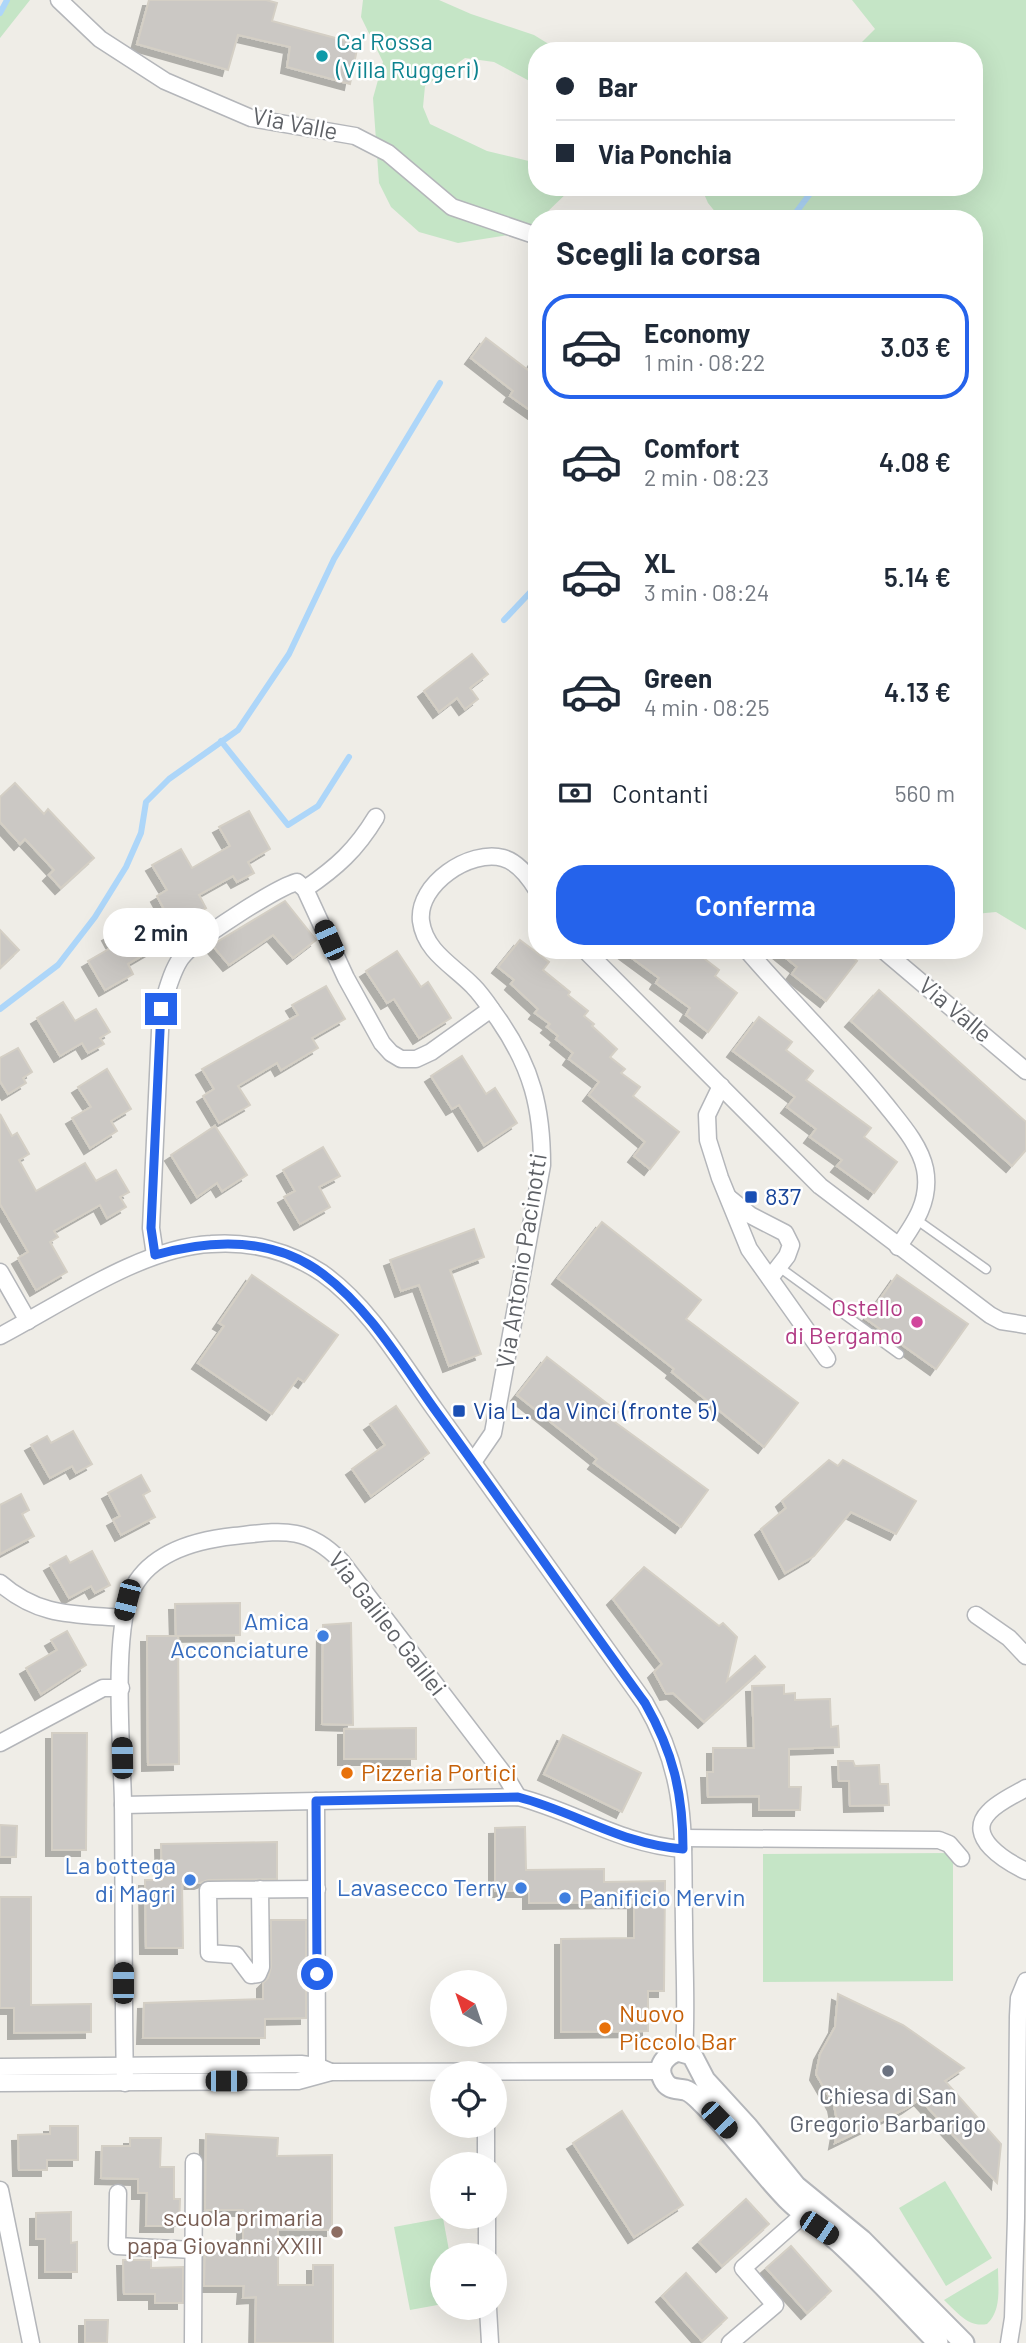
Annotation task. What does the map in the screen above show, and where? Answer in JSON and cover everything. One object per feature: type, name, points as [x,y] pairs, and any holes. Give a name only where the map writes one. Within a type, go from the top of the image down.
[{"type":"street","name":"Via Valle","points":[[58,0],[100,39],[165,81],[251,118],[355,136],[388,153],[452,207],[528,233]]},
{"type":"street","points":[[305,889],[342,862],[359,845],[376,817]]},
{"type":"street","name":"Via Antonio Pacinotti","points":[[473,1462],[493,1433],[542,1165],[542,1131],[537,1099],[518,1049],[475,988],[441,958],[428,942],[421,920],[425,902],[435,884],[448,872],[482,856],[505,858],[522,869],[528,877]]},
{"type":"street","points":[[155,1255],[151,1228],[161,1009],[171,977],[181,958],[194,945],[216,929],[297,882],[305,889],[346,978],[391,1053],[401,1059],[416,1059],[431,1052],[491,1009]]},
{"type":"street","points":[[594,959],[820,1186],[990,1315],[1001,1321],[1020,1324]]},
{"type":"street","points":[[755,959],[853,1064],[920,1153],[926,1188],[917,1220],[898,1247]]},
{"type":"street","name":"Via Valle","points":[[894,959],[1026,1070]]},
{"type":"street","points":[[721,1086],[707,1115],[708,1140],[727,1196],[750,1249],[775,1272],[827,1359]]},
{"type":"street","points":[[727,1196],[750,1215],[785,1233],[791,1245],[775,1272]]},
{"type":"street","points":[[0,1336],[155,1255],[210,1244],[260,1246],[298,1260],[322,1274],[361,1309],[645,1703],[660,1729],[679,1788],[683,1843],[684,2052]]},
{"type":"street","points":[[0,1272],[29,1321]]},
{"type":"street","name":"Via Galileo Galilei","points":[[124,2083],[122,1618],[135,1584],[158,1561],[184,1546],[208,1538],[285,1532],[304,1534],[324,1544],[341,1561],[506,1777],[518,1797]]},
{"type":"street","points":[[0,1583],[24,1601],[44,1610],[122,1618]]},
{"type":"street","points":[[975,1615],[1009,1638],[1026,1656]]},
{"type":"street","points":[[0,1743],[103,1688],[121,1688]]},
{"type":"street","points":[[1026,1788],[989,1811],[984,1819],[983,1831],[987,1844],[994,1853],[1026,1871]]},
{"type":"street","points":[[123,1805],[518,1797],[539,1802],[622,1837],[667,1848],[683,1843],[939,1840],[949,1844],[961,1858]]},
{"type":"street","points":[[0,2083],[298,2081],[317,2077],[324,2069],[316,1801]]},
{"type":"street","points":[[260,1889],[261,1968],[258,1974],[251,1975],[236,1955],[209,1953],[208,1890],[260,1889],[317,1889]]},
{"type":"street","points":[[1009,2343],[1013,2318],[1016,2218],[1018,1998],[1026,1981]]},
{"type":"street","points":[[938,2343],[844,2246],[803,2215],[702,2102],[685,2090],[670,2088],[663,2080],[661,2071],[668,2056],[678,2051],[696,2059],[700,2073],[796,2186],[862,2240],[964,2343]]},
{"type":"street","points":[[0,2067],[301,2064],[324,2069],[430,2071]]},
{"type":"street","points":[[507,2072],[661,2071]]},
{"type":"street","points":[[685,2090],[696,2082],[700,2073]]},
{"type":"street","points":[[194,2162],[194,2343]]},
{"type":"street","points":[[0,2190],[32,2343]]},
{"type":"street","points":[[118,2193],[117,2246],[193,2250]]},
{"type":"street","points":[[730,2343],[775,2305],[743,2268],[803,2215]]},
{"type":"street","points":[[488,2320],[489,2343]]},
{"type":"lane","points":[[917,1220],[986,1269]]},
{"type":"lane","points":[[775,1272],[899,1354]]},
{"type":"green space","points":[[7,0],[30,0],[0,38],[0,7]]},
{"type":"green space","points":[[363,0],[439,0],[534,35],[545,42],[528,42],[528,80],[494,62],[465,58],[425,86],[423,107],[430,124],[487,151],[528,161],[528,196],[564,196],[549,210],[528,210],[527,232],[458,243],[419,232],[391,207],[379,183],[373,98],[383,62],[361,17]]},
{"type":"green space","points":[[852,0],[1026,0],[1026,930],[996,912],[983,913],[983,210],[714,210],[705,196],[983,196],[983,42],[862,42],[875,29]]},
{"type":"green space","points":[[953,1853],[953,1981],[763,1982],[763,1854]]},
{"type":"green space","points":[[945,2181],[992,2258],[946,2286],[899,2208]]},
{"type":"green space","points":[[430,2220],[430,2229],[445,2229],[448,2243],[430,2243],[430,2306],[410,2310],[394,2227]]},
{"type":"green space","points":[[998,2268],[997,2305],[987,2324],[968,2321],[944,2300]]},
{"type":"building","points":[[149,0],[266,0],[277,3],[272,21],[358,44],[350,84],[287,67],[290,47],[238,35],[228,70],[137,44]]},
{"type":"building","points":[[486,338],[528,370],[528,409],[510,396],[513,391],[471,358]]},
{"type":"building","points":[[472,654],[488,674],[470,688],[478,699],[465,709],[457,698],[439,712],[424,691]]},
{"type":"building","points":[[15,783],[44,814],[48,809],[94,858],[61,888],[49,875],[54,870],[25,839],[20,844],[0,822],[0,797]]},
{"type":"building","points":[[249,811],[270,849],[248,862],[254,873],[237,882],[233,876],[199,895],[206,908],[151,940],[155,948],[128,964],[133,974],[105,990],[88,961],[114,946],[108,935],[134,920],[139,929],[165,911],[157,896],[167,890],[152,865],[181,849],[192,868],[230,846],[219,827]]},
{"type":"building","points":[[285,901],[316,940],[293,958],[273,935],[229,965],[212,945]]},
{"type":"building","points":[[0,930],[19,950],[0,968]]},
{"type":"building","points":[[520,940],[528,946],[528,959],[545,959],[549,962],[543,970],[588,1011],[584,1016],[617,1049],[610,1057],[625,1069],[621,1073],[640,1087],[633,1096],[679,1132],[650,1169],[634,1156],[645,1142],[589,1095],[599,1082],[569,1059],[573,1053],[556,1039],[558,1036],[547,1027],[550,1024],[535,1013],[538,1009],[511,984],[514,980],[498,967]]},
{"type":"building","points":[[397,951],[421,987],[428,982],[451,1018],[419,1038],[394,999],[387,1003],[366,971]]},
{"type":"building","points":[[633,959],[705,959],[719,970],[715,976],[737,993],[708,1032],[686,1015],[690,1008],[656,983],[659,978]]},
{"type":"building","points":[[787,959],[857,961],[826,1001],[792,974],[797,967]]},
{"type":"building","points":[[326,986],[345,1019],[312,1038],[318,1048],[281,1070],[277,1063],[238,1086],[250,1105],[219,1123],[203,1096],[214,1089],[202,1069],[298,1015],[292,1005]]},
{"type":"building","points":[[879,990],[1026,1122],[1026,1150],[1012,1166],[851,1021]]},
{"type":"building","points":[[63,1002],[75,1021],[96,1009],[110,1032],[100,1038],[104,1044],[88,1053],[82,1043],[60,1056],[37,1018]]},
{"type":"building","points":[[759,1017],[792,1042],[786,1050],[813,1071],[806,1080],[871,1128],[864,1137],[897,1162],[874,1193],[837,1166],[842,1160],[810,1137],[816,1129],[787,1107],[795,1097],[733,1051]]},
{"type":"building","points":[[18,1048],[32,1072],[23,1078],[26,1083],[8,1094],[0,1081],[0,1058]]},
{"type":"building","points":[[462,1056],[486,1094],[495,1088],[517,1123],[484,1145],[459,1105],[452,1109],[431,1076]]},
{"type":"building","points":[[107,1069],[131,1109],[111,1121],[117,1131],[90,1148],[72,1118],[91,1107],[78,1087]]},
{"type":"building","points":[[0,1114],[12,1136],[17,1133],[29,1154],[19,1160],[36,1191],[85,1163],[96,1181],[116,1170],[129,1192],[120,1197],[126,1207],[107,1218],[100,1205],[54,1231],[58,1237],[50,1242],[67,1272],[36,1290],[18,1258],[28,1252],[0,1204]]},
{"type":"building","points":[[215,1126],[247,1175],[222,1191],[217,1183],[197,1197],[171,1155]]},
{"type":"building","points":[[323,1147],[340,1176],[319,1187],[330,1207],[300,1224],[284,1197],[295,1191],[283,1170]]},
{"type":"building","points":[[602,1222],[701,1300],[686,1319],[798,1403],[764,1447],[672,1372],[674,1369],[558,1278]]},
{"type":"building","points":[[474,1229],[484,1257],[450,1270],[481,1354],[449,1366],[419,1285],[401,1291],[390,1260]]},
{"type":"building","points":[[252,1275],[338,1335],[304,1382],[298,1378],[272,1414],[198,1363],[224,1326],[219,1323]]},
{"type":"building","points":[[897,1275],[968,1324],[936,1369],[866,1319]]},
{"type":"building","points":[[547,1357],[618,1412],[612,1420],[708,1490],[681,1527],[594,1463],[597,1459],[517,1395]]},
{"type":"building","points":[[396,1406],[429,1453],[371,1496],[352,1469],[385,1445],[370,1424]]},
{"type":"building","points":[[73,1431],[92,1464],[76,1473],[72,1466],[50,1478],[31,1445],[47,1436],[51,1443]]},
{"type":"building","points":[[829,1460],[838,1466],[843,1460],[916,1501],[896,1534],[851,1512],[814,1556],[785,1573],[761,1529],[786,1508],[782,1501]]},
{"type":"building","points":[[141,1475],[150,1491],[143,1495],[155,1517],[121,1535],[113,1520],[120,1516],[108,1493]]},
{"type":"building","points":[[21,1494],[29,1510],[22,1514],[34,1536],[0,1554],[0,1505]]},
{"type":"building","points":[[92,1551],[110,1585],[95,1593],[91,1586],[69,1598],[50,1565],[66,1556],[70,1563]]},
{"type":"building","points":[[644,1567],[719,1626],[723,1623],[737,1637],[727,1681],[755,1656],[765,1667],[704,1722],[673,1693],[666,1694],[654,1672],[662,1664],[613,1599]]},
{"type":"building","points":[[240,1603],[240,1635],[176,1636],[175,1604]]},
{"type":"building","points":[[351,1623],[353,1725],[322,1724],[323,1625]]},
{"type":"building","points":[[67,1631],[86,1665],[41,1694],[26,1668],[57,1650],[51,1640]]},
{"type":"building","points":[[147,1636],[178,1636],[179,1764],[148,1765]]},
{"type":"building","points":[[784,1685],[784,1694],[795,1693],[795,1700],[830,1699],[831,1727],[838,1726],[839,1747],[789,1749],[789,1787],[801,1787],[800,1810],[759,1810],[759,1796],[708,1797],[707,1772],[713,1772],[713,1748],[754,1748],[752,1686]]},
{"type":"building","points":[[416,1728],[416,1759],[344,1759],[344,1729]]},
{"type":"building","points":[[52,1733],[87,1733],[86,1850],[52,1850]]},
{"type":"building","points":[[563,1735],[641,1773],[622,1812],[544,1774]]},
{"type":"building","points":[[838,1761],[853,1761],[855,1766],[879,1765],[880,1784],[888,1784],[889,1805],[850,1806],[849,1781],[839,1781]]},
{"type":"building","points":[[0,1825],[17,1826],[16,1857],[0,1857]]},
{"type":"building","points":[[525,1827],[526,1870],[604,1869],[604,1882],[665,1881],[664,1991],[648,1991],[648,2031],[561,2032],[561,1939],[634,1938],[634,1902],[529,1903],[529,1891],[495,1891],[495,1828]]},
{"type":"building","points":[[277,1842],[277,1879],[182,1883],[183,1948],[146,1948],[145,1880],[162,1880],[161,1844]]},
{"type":"building","points":[[0,1897],[31,1897],[31,2005],[91,2004],[91,2032],[14,2033],[14,2008],[0,2008]]},
{"type":"building","points":[[271,1920],[306,1920],[306,2018],[265,2019],[265,2038],[143,2038],[144,2003],[263,1999],[263,1983],[268,1978],[271,1967]]},
{"type":"building","name":"Chiesa di San Gregorio Barbarigo","points":[[838,1994],[903,2025],[964,2068],[945,2081],[1001,2144],[997,2183],[920,2099],[835,2143],[838,2126],[834,2105],[816,2074],[820,2054],[835,2027]]},
{"type":"building","points":[[622,2111],[683,2205],[634,2237],[573,2143]]},
{"type":"building","points":[[50,2126],[78,2126],[78,2160],[47,2160],[47,2170],[19,2170],[18,2135],[50,2134]]},
{"type":"building","points":[[206,2134],[278,2138],[277,2156],[332,2155],[332,2230],[278,2229],[278,2285],[313,2285],[313,2265],[333,2265],[333,2343],[255,2343],[256,2297],[243,2298],[244,2286],[204,2286],[205,2247],[243,2247],[243,2210],[205,2210]]},
{"type":"building","points":[[130,2138],[161,2138],[160,2167],[174,2167],[174,2199],[180,2199],[179,2226],[146,2226],[147,2193],[138,2193],[138,2179],[101,2178],[102,2146],[130,2146]]},
{"type":"building","points":[[746,2199],[769,2224],[722,2266],[699,2242]]},
{"type":"building","points":[[71,2212],[71,2243],[77,2242],[77,2272],[45,2272],[45,2239],[36,2239],[36,2213]]},
{"type":"building","points":[[791,2246],[831,2291],[807,2313],[766,2268]]},
{"type":"building","points":[[123,2260],[151,2260],[151,2268],[183,2267],[183,2303],[155,2303],[155,2294],[124,2294]]},
{"type":"building","points":[[686,2273],[727,2318],[702,2341],[662,2296]]},
{"type":"building","points":[[85,2320],[108,2320],[107,2343],[85,2343]]},
{"type":"waterway","points":[[0,13],[7,0]]},
{"type":"waterway","points":[[798,210],[808,196]]},
{"type":"waterway","points":[[0,1009],[58,965],[95,917],[126,867],[141,833],[146,802],[169,779],[238,730],[289,654],[334,559],[440,383]]},
{"type":"waterway","points":[[504,620],[528,595]]},
{"type":"waterway","points":[[221,741],[288,825],[318,806],[349,757]]},
{"type":"place","name":"Ca' Rossa (Villa Ruggeri)","points":[[322,56]]},
{"type":"place","name":"837","points":[[751,1197]]},
{"type":"place","name":"Ostello di Bergamo","points":[[917,1322]]},
{"type":"place","name":"Via L. da Vinci (fronte 5)","points":[[459,1411]]},
{"type":"place","name":"Amica Acconciature","points":[[323,1636]]},
{"type":"place","name":"Pizzeria Portici","points":[[347,1773]]},
{"type":"place","name":"La bottega di Magri","points":[[190,1880]]},
{"type":"place","name":"Lavasecco Terry","points":[[521,1888]]},
{"type":"place","name":"Panificio Mervin","points":[[565,1898]]},
{"type":"place","name":"Nuovo Piccolo Bar","points":[[605,2028]]},
{"type":"place","name":"Chiesa di San Gregorio Barbarigo","points":[[888,2071]]},
{"type":"place","name":"scuola primaria papa Giovanni XXIII","points":[[337,2232]]},
{"type":"route","points":[[161,1009],[151,1228],[155,1255],[210,1244],[260,1246],[298,1260],[322,1274],[361,1309],[645,1703],[660,1729],[679,1788],[683,1849],[667,1848],[622,1837],[539,1802],[518,1797],[316,1801],[317,1974]]}]
